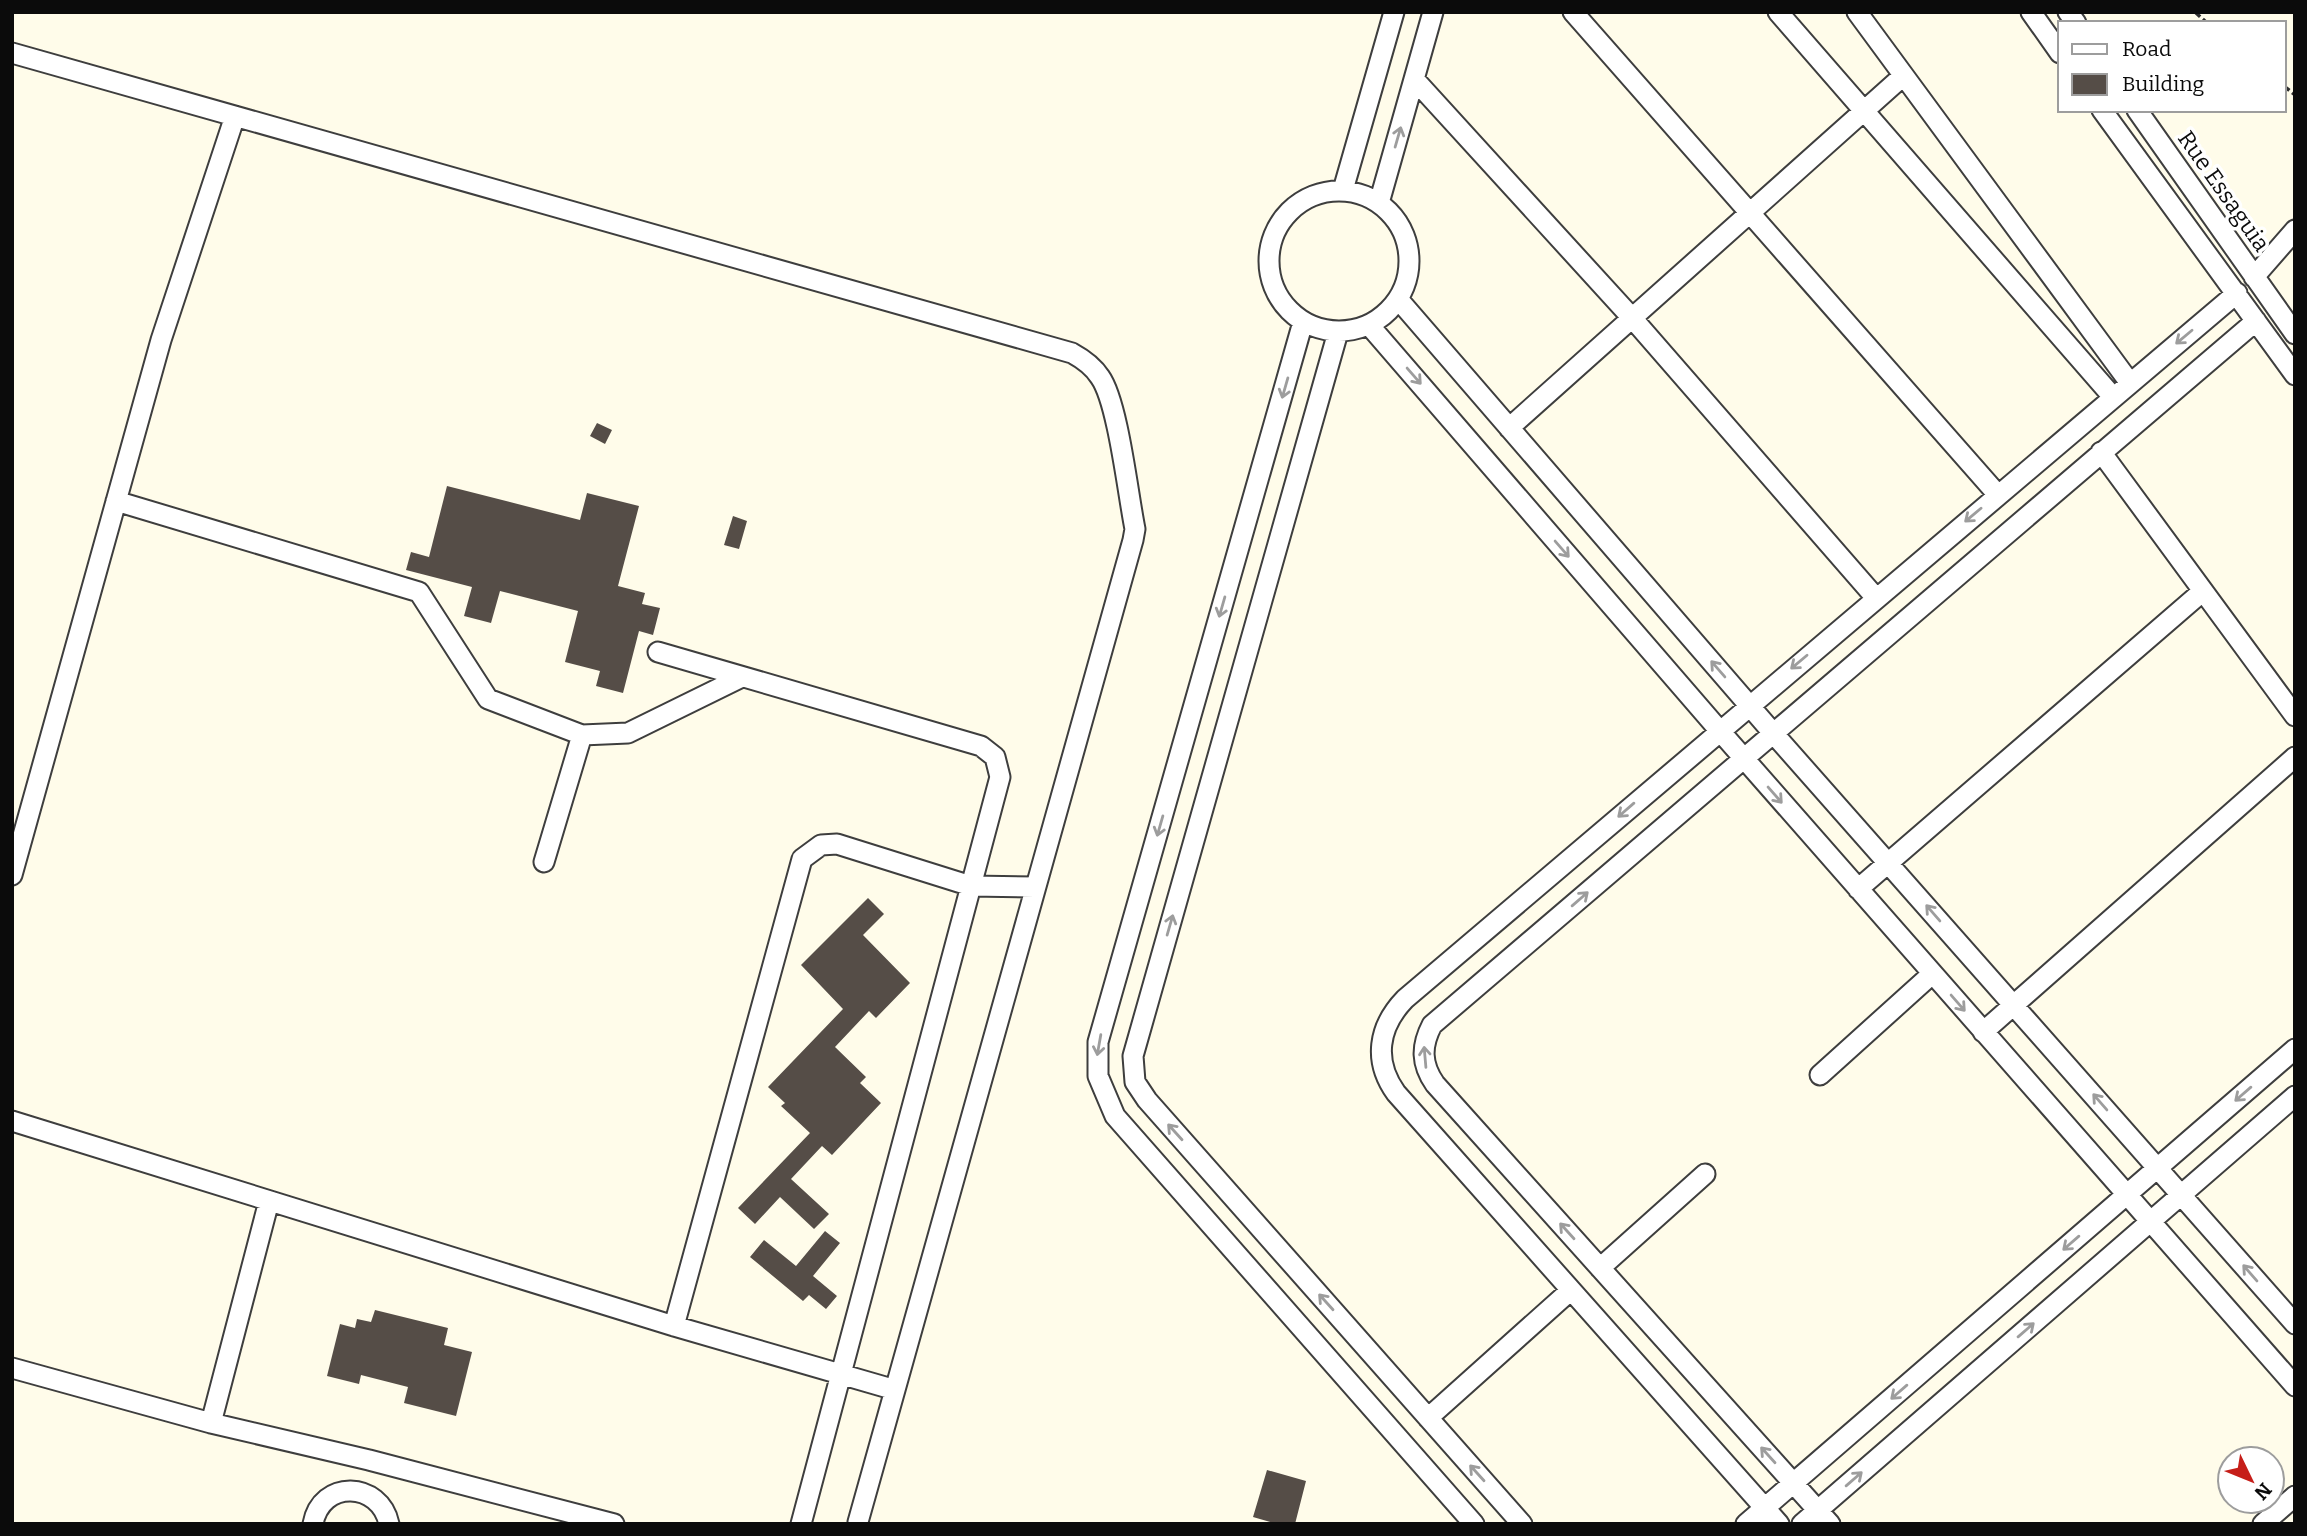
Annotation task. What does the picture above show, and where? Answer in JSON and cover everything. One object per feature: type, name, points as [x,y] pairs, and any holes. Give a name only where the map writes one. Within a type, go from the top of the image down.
[{"type":"street","points":[[1343,191],[1394,12]]},
{"type":"street","points":[[1379,203],[1433,12]]},
{"type":"street","points":[[1573,12],[1997,495]]},
{"type":"street","points":[[1778,12],[2113,397]]},
{"type":"street","points":[[1857,12],[2130,383]]},
{"type":"street","points":[[2031,12],[2058,50]]},
{"type":"street","points":[[12,53],[1072,353],[1093,367],[1107,388],[1135,529],[892,1389],[858,1522]]},
{"type":"street","points":[[1509,428],[1903,76]]},
{"type":"street","points":[[1414,79],[1633,319],[1876,598]]},
{"type":"street","points":[[2103,112],[2295,375]]},
{"type":"street","name":"Rue Essaguia","points":[[2138,112],[2295,334]]},
{"type":"street","points":[[12,875],[161,340],[235,116]]},
{"type":"street","points":[[1343,191],[1379,203],[1398,222],[1408,247],[1408,274],[1398,299],[1385,314],[1369,325],[1338,332],[1303,323],[1292,315],[1276,294],[1268,268],[1271,241],[1276,229],[1293,208],[1316,194],[1343,191]]},
{"type":"street","points":[[2254,277],[2295,230]]},
{"type":"street","points":[[1779,1524],[1396,1093],[1381,1063],[1384,1029],[1405,999],[2236,293]]},
{"type":"street","points":[[1398,299],[1773,733],[2295,1324]]},
{"type":"street","points":[[1824,1517],[1435,1084],[1425,1066],[1424,1045],[1432,1025],[2256,320]]},
{"type":"street","points":[[1303,323],[1102,1029],[1097,1053],[1098,1076],[1115,1116],[1474,1524]]},
{"type":"street","points":[[1369,325],[1743,758],[2295,1386]]},
{"type":"street","points":[[1338,332],[1132,1064],[1140,1092],[1522,1524]]},
{"type":"street","points":[[2101,452],[2295,716]]},
{"type":"street","points":[[116,501],[419,592],[488,699],[582,735],[628,733],[742,677]]},
{"type":"street","points":[[1858,888],[2203,592]]},
{"type":"street","points":[[658,652],[981,746],[995,757],[1000,778],[802,1524]]},
{"type":"street","points":[[544,862],[582,735]]},
{"type":"street","points":[[1983,1032],[2295,757]]},
{"type":"street","points":[[674,1326],[802,859],[821,845],[837,844],[971,886],[1035,887]]},
{"type":"street","points":[[1820,1075],[1932,974]]},
{"type":"street","points":[[1746,1524],[2295,1049]]},
{"type":"street","points":[[1802,1524],[1824,1517],[2150,1222],[2295,1097]]},
{"type":"street","points":[[12,1121],[674,1326],[892,1389]]},
{"type":"street","points":[[1600,1268],[1705,1174]]},
{"type":"street","points":[[211,1423],[270,1201]]},
{"type":"street","points":[[1428,1418],[1571,1290]]},
{"type":"street","points":[[12,1368],[211,1423],[369,1460],[614,1524]]},
{"type":"street","points":[[362,1491],[369,1460]]},
{"type":"street","points":[[313,1524],[318,1508],[327,1498],[348,1490],[362,1491],[378,1500],[389,1524]]},
{"type":"street","points":[[2263,1524],[2295,1496]]},
{"type":"building","points":[[597,423],[612,430],[605,444],[590,436]]},
{"type":"building","points":[[447,486],[580,520],[587,493],[639,506],[618,586],[645,593],[642,604],[660,608],[653,635],[639,631],[623,693],[596,686],[600,671],[565,662],[578,611],[500,591],[491,623],[464,616],[472,587],[406,570],[411,552],[429,557]]},
{"type":"building","points":[[733,516],[747,521],[739,549],[724,545]]},
{"type":"building","points":[[868,898],[884,914],[863,935],[910,983],[876,1018],[869,1011],[835,1047],[866,1077],[860,1083],[881,1103],[832,1155],[822,1146],[791,1179],[829,1214],[814,1229],[780,1197],[755,1224],[738,1208],[810,1133],[781,1106],[785,1103],[768,1087],[843,1009],[801,965]]},
{"type":"building","points":[[825,1231],[840,1243],[813,1276],[837,1296],[826,1309],[809,1295],[803,1301],[750,1257],[764,1240],[796,1266]]},
{"type":"building","points":[[375,1310],[448,1328],[444,1345],[472,1352],[456,1416],[404,1403],[408,1387],[361,1375],[359,1384],[327,1376],[340,1324],[355,1328],[357,1319],[371,1322]]},
{"type":"building","points":[[1267,1470],[1306,1481],[1295,1524],[1277,1524],[1253,1517]]}]
